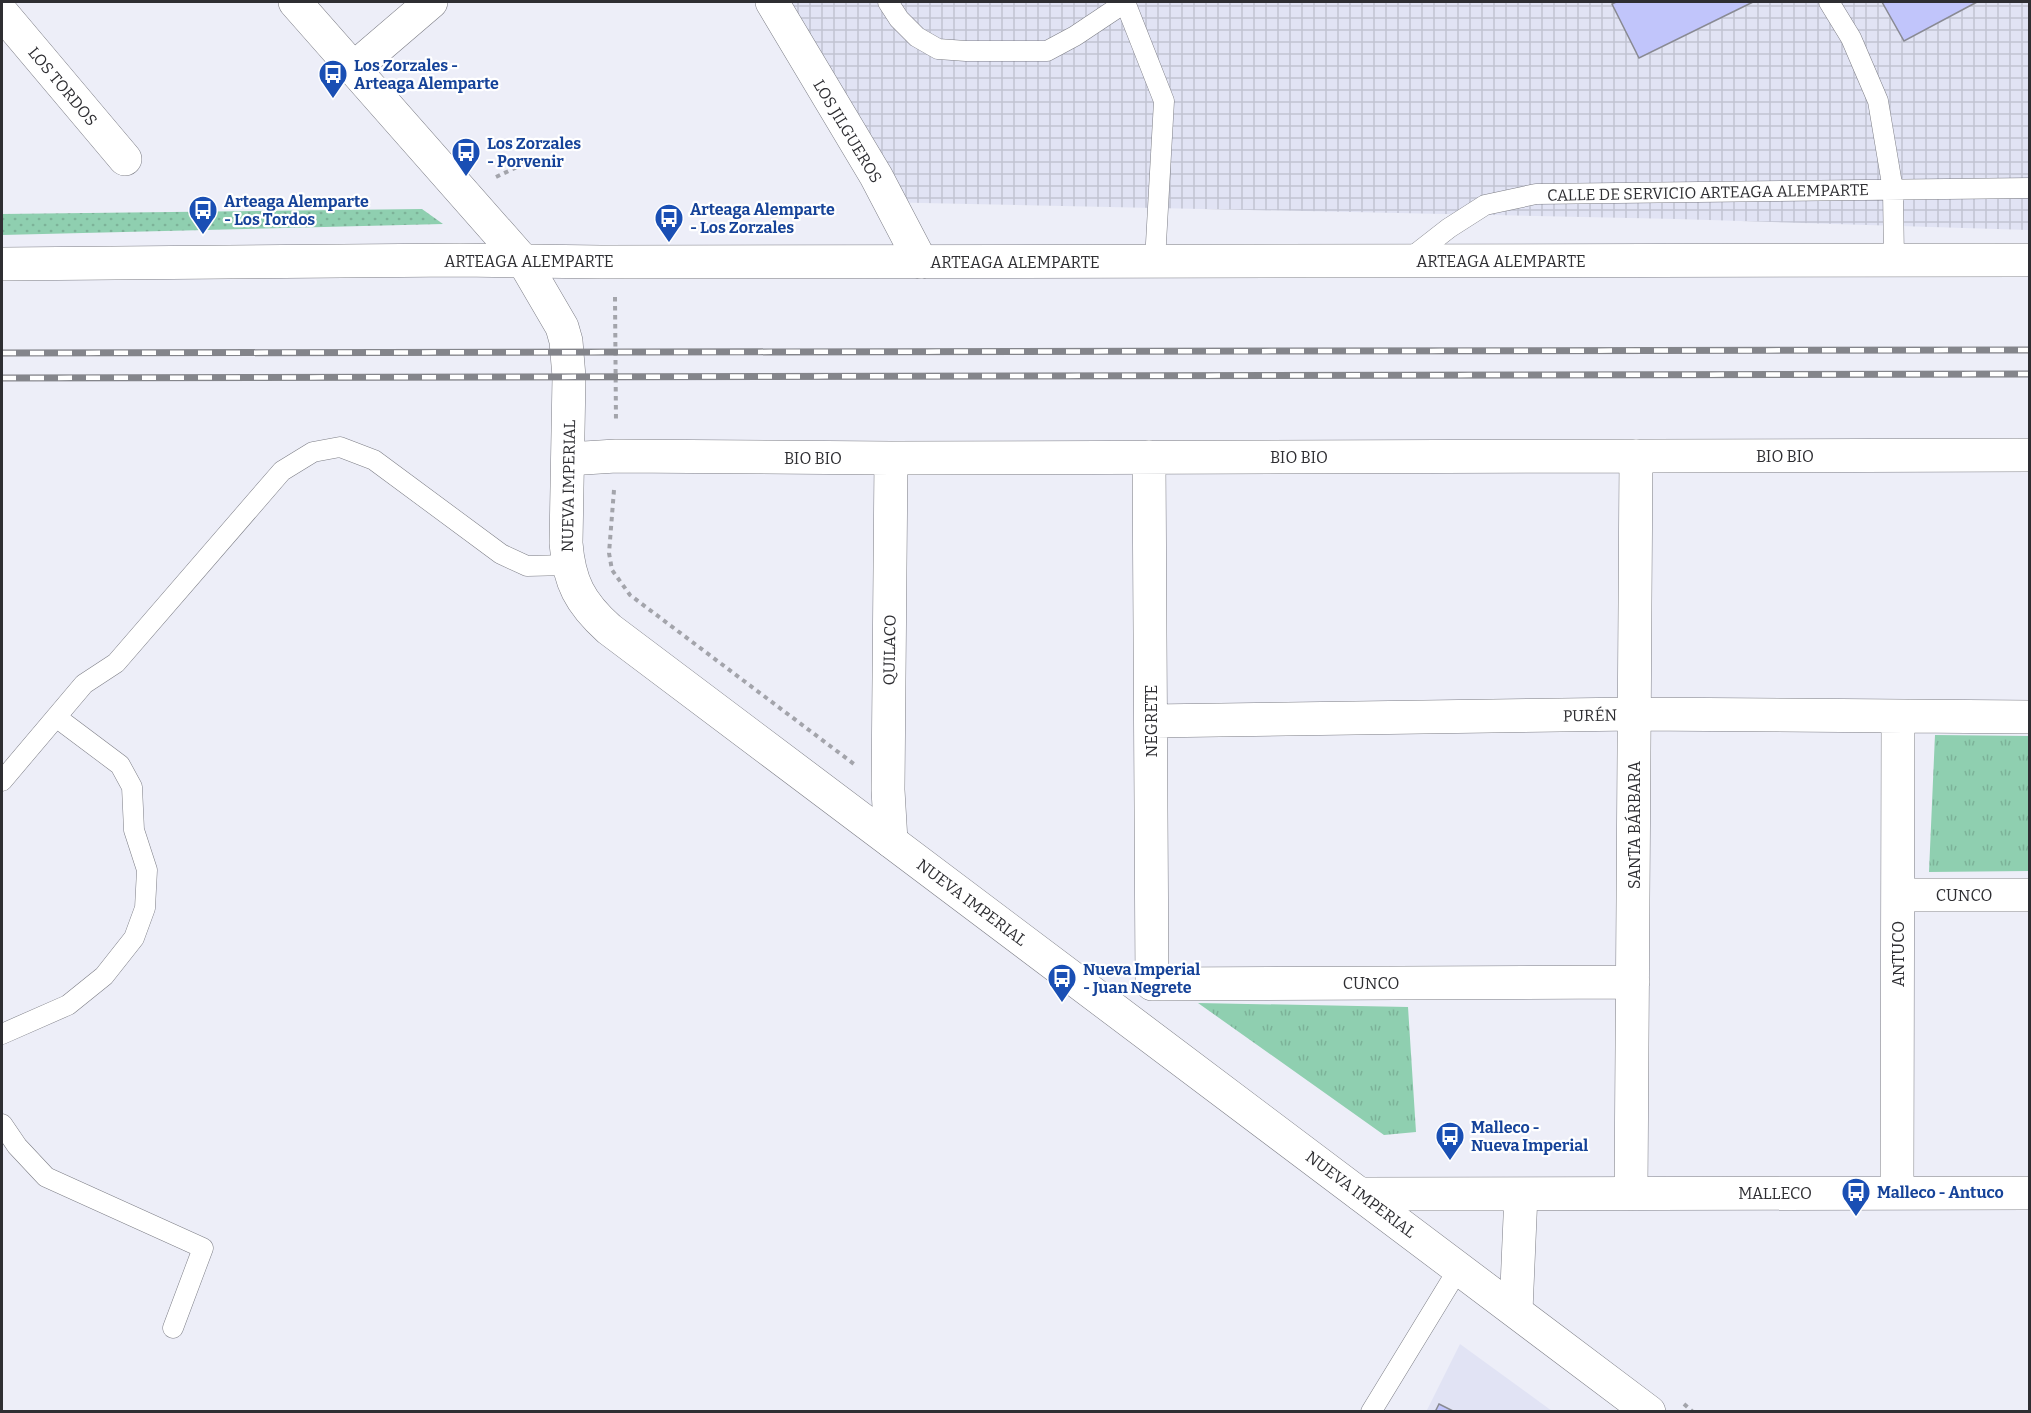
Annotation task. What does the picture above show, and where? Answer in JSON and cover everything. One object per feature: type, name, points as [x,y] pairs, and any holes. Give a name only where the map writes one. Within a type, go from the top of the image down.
[{"type":"street","name":"NUEVA IMPERIAL","points":[[295,2],[524,262],[562,327],[566,341],[569,377],[566,543],[568,565],[574,587],[583,603],[595,617],[1649,1412]]},
{"type":"street","points":[[354,69],[431,2]]},
{"type":"street","name":"LOS JILGUEROS","points":[[772,2],[876,177],[921,262]]},
{"type":"street","name":"LOS TORDOS","points":[[2,13],[125,159]]},
{"type":"street","name":"ARTEAGA ALEMPARTE","points":[[2,264],[460,260],[524,262],[2030,260]]},
{"type":"street","name":"BIO BIO","points":[[568,459],[616,456],[891,458],[2030,455]]},
{"type":"street","name":"SANTA BÁRBARA","points":[[1631,1194],[1636,456]]},
{"type":"street","name":"NEGRETE","points":[[1149,457],[1152,984]]},
{"type":"street","name":"QUILACO","points":[[891,458],[888,790],[891,841]]},
{"type":"street","name":"PURÉN","points":[[1151,721],[1634,714],[2030,717]]},
{"type":"street","name":"ANTUCO","points":[[1897,1193],[1898,716]]},
{"type":"street","name":"CUNCO","points":[[1898,895],[2030,894]]},
{"type":"street","name":"CUNCO","points":[[1152,984],[1633,982]]},
{"type":"street","points":[[1127,1018],[1152,984]]},
{"type":"street","name":"MALLECO","points":[[1360,1194],[2030,1193]]},
{"type":"street","points":[[1516,1311],[1521,1194]]},
{"type":"lane","points":[[888,2],[898,19],[917,37],[938,49],[966,51],[1047,51],[1075,36],[1125,2],[1164,101],[1155,261]]},
{"type":"lane","points":[[1829,2],[1851,38],[1878,101],[1893,190],[1894,260]]},
{"type":"lane","name":"CALLE DE SERVICIO ARTEAGA ALEMPARTE","points":[[1406,261],[1449,228],[1485,205],[1536,194],[2030,188]]},
{"type":"lane","points":[[2,781],[84,684],[116,663],[282,471],[313,452],[340,447],[374,460],[501,554],[527,566],[568,565]]},
{"type":"lane","points":[[2,1034],[68,1005],[104,976],[134,938],[145,908],[147,870],[134,830],[132,787],[120,765],[56,717]]},
{"type":"lane","points":[[2,1124],[17,1146],[46,1177],[203,1248],[173,1328]]},
{"type":"lane","points":[[1371,1412],[1460,1268]]},
{"type":"path","points":[[615,297],[616,456],[609,553],[612,570],[630,595],[888,790]]},
{"type":"path","points":[[1683,1404],[1693,1412]]},
{"type":"shaded area","points":[[769,2],[2029,2],[2029,230],[1677,219],[876,202]]},
{"type":"shaded area","points":[[1460,1344],[1552,1411],[1426,1412]]},
{"type":"green space","points":[[422,209],[443,224],[2,235],[2,214]]},
{"type":"green space","points":[[1935,735],[2029,736],[2029,871],[1929,872]]},
{"type":"green space","points":[[1198,1003],[1408,1007],[1416,1132],[1384,1135]]},
{"type":"building","points":[[1616,2],[1753,2],[1639,58],[1612,4]]},
{"type":"building","points":[[1882,2],[1977,2],[1904,41]]},
{"type":"building","points":[[1439,1404],[1455,1412],[1435,1412]]},
{"type":"railway","points":[[2,353],[2030,350]]},
{"type":"railway","points":[[2,378],[2030,374]]},
{"type":"place","name":"Los Zorzales - Arteaga Alemparte","points":[[333,100]]},
{"type":"place","name":"Los Zorzales - Porvenir","points":[[466,178]]},
{"type":"place","name":"Arteaga Alemparte - Los Tordos","points":[[203,236]]},
{"type":"place","name":"Arteaga Alemparte - Los Zorzales","points":[[669,244]]},
{"type":"place","name":"Nueva Imperial - Juan Negrete","points":[[1062,1004]]},
{"type":"place","name":"Malleco - Nueva Imperial","points":[[1450,1162]]},
{"type":"place","name":"Malleco - Antuco","points":[[1856,1218]]}]
